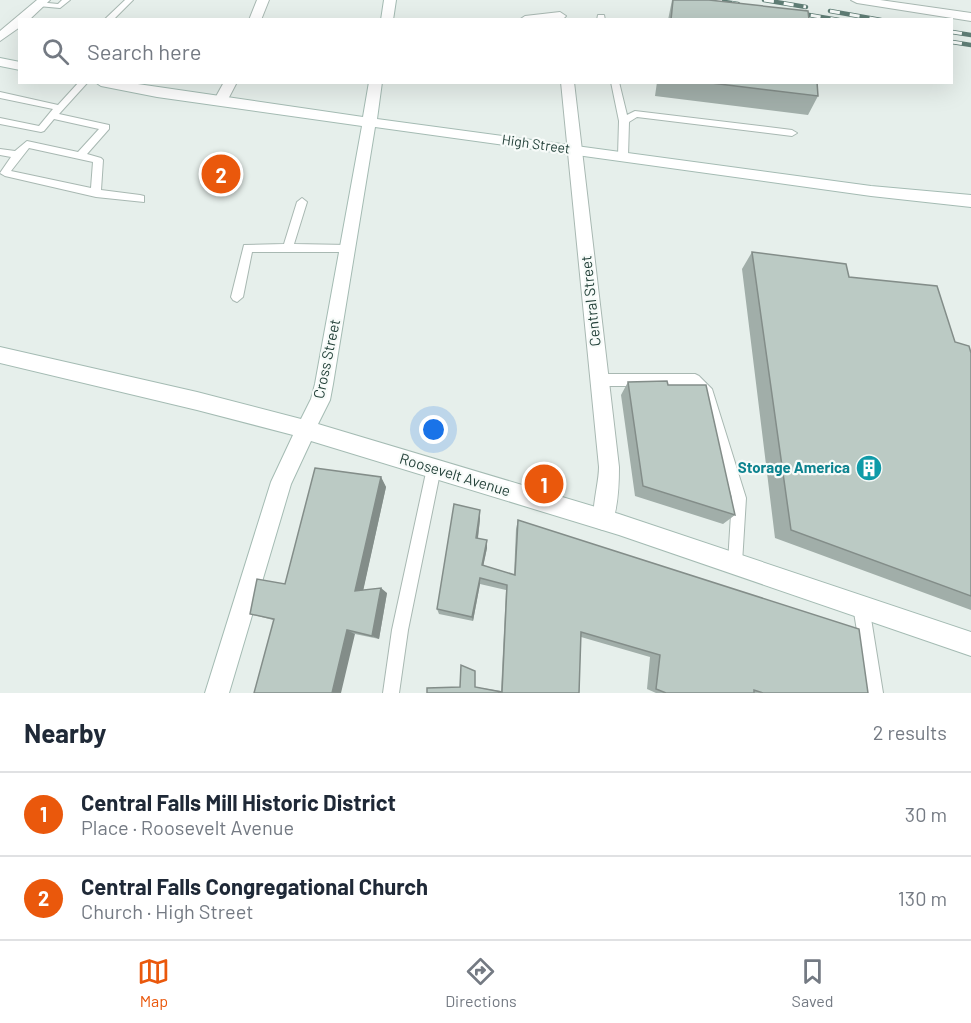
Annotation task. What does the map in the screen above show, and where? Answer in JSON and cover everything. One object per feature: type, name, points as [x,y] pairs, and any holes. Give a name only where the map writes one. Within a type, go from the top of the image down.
[{"type":"street","points":[[256,18],[263,0]]},
{"type":"street","points":[[387,18],[390,0]]},
{"type":"street","points":[[559,0],[560,18]]},
{"type":"street","points":[[861,0],[971,17]]},
{"type":"street","points":[[22,18],[41,2]]},
{"type":"street","points":[[0,37],[18,22]]},
{"type":"street","points":[[0,62],[18,66]]},
{"type":"street","name":"High Street","points":[[113,84],[220,102],[863,190],[971,201]]},
{"type":"street","points":[[220,102],[230,84]]},
{"type":"street","name":"Cross Street","points":[[217,693],[281,482],[320,400],[376,84]]},
{"type":"street","name":"Central Street","points":[[567,84],[609,485],[603,519]]},
{"type":"street","name":"Roosevelt Avenue","points":[[0,355],[234,410],[434,468],[603,519],[971,644]]},
{"type":"lane","points":[[41,2],[60,6],[66,0]]},
{"type":"lane","points":[[110,18],[129,0]]},
{"type":"lane","points":[[82,84],[16,155],[5,173],[96,193],[140,199]]},
{"type":"lane","points":[[615,84],[624,121],[623,156]]},
{"type":"lane","points":[[0,95],[60,108]]},
{"type":"lane","points":[[624,121],[635,114],[792,133]]},
{"type":"lane","points":[[52,117],[106,127],[80,156]]},
{"type":"lane","points":[[0,121],[41,129]]},
{"type":"lane","points":[[27,144],[98,160],[96,193]]},
{"type":"lane","points":[[0,152],[16,155]]},
{"type":"lane","points":[[288,249],[302,202]]},
{"type":"lane","points":[[237,297],[248,248],[348,249]]},
{"type":"lane","points":[[599,380],[695,380],[708,393],[739,498],[735,563]]},
{"type":"lane","points":[[391,693],[400,630],[434,468]]},
{"type":"lane","points":[[861,606],[875,693]]},
{"type":"building","points":[[673,0],[709,0],[808,11],[809,18],[671,18]]},
{"type":"building","points":[[719,84],[817,84],[818,96]]},
{"type":"building","name":"Storage America","points":[[752,252],[846,264],[849,277],[937,286],[955,342],[969,346],[971,353],[971,596],[791,530]]},
{"type":"building","points":[[667,381],[668,385],[706,385],[735,515],[643,486],[628,382]]},
{"type":"building","points":[[315,468],[381,477],[355,591],[381,588],[372,636],[347,630],[332,693],[254,693],[274,619],[250,614],[257,579],[285,584]]},
{"type":"building","points":[[454,504],[480,510],[476,538],[487,540],[482,565],[515,575],[518,520],[859,629],[868,693],[763,693],[754,690],[754,693],[666,693],[656,689],[660,655],[581,632],[579,693],[427,693],[427,688],[460,687],[461,665],[475,671],[475,687],[502,692],[507,585],[480,578],[472,617],[437,609]]},
{"type":"railway","points":[[712,0],[738,4]]},
{"type":"railway","points":[[764,0],[806,7]]},
{"type":"railway","points":[[830,11],[870,18]]},
{"type":"railway","points":[[791,12],[827,18]]},
{"type":"railway","points":[[953,32],[971,35]]},
{"type":"railway","points":[[953,42],[971,45]]},
{"type":"place","name":"Central Falls Congregational Church","points":[[221,174]]},
{"type":"place","name":"Storage America","points":[[869,468]]},
{"type":"place","name":"Central Falls Mill Historic District","points":[[544,484]]}]
